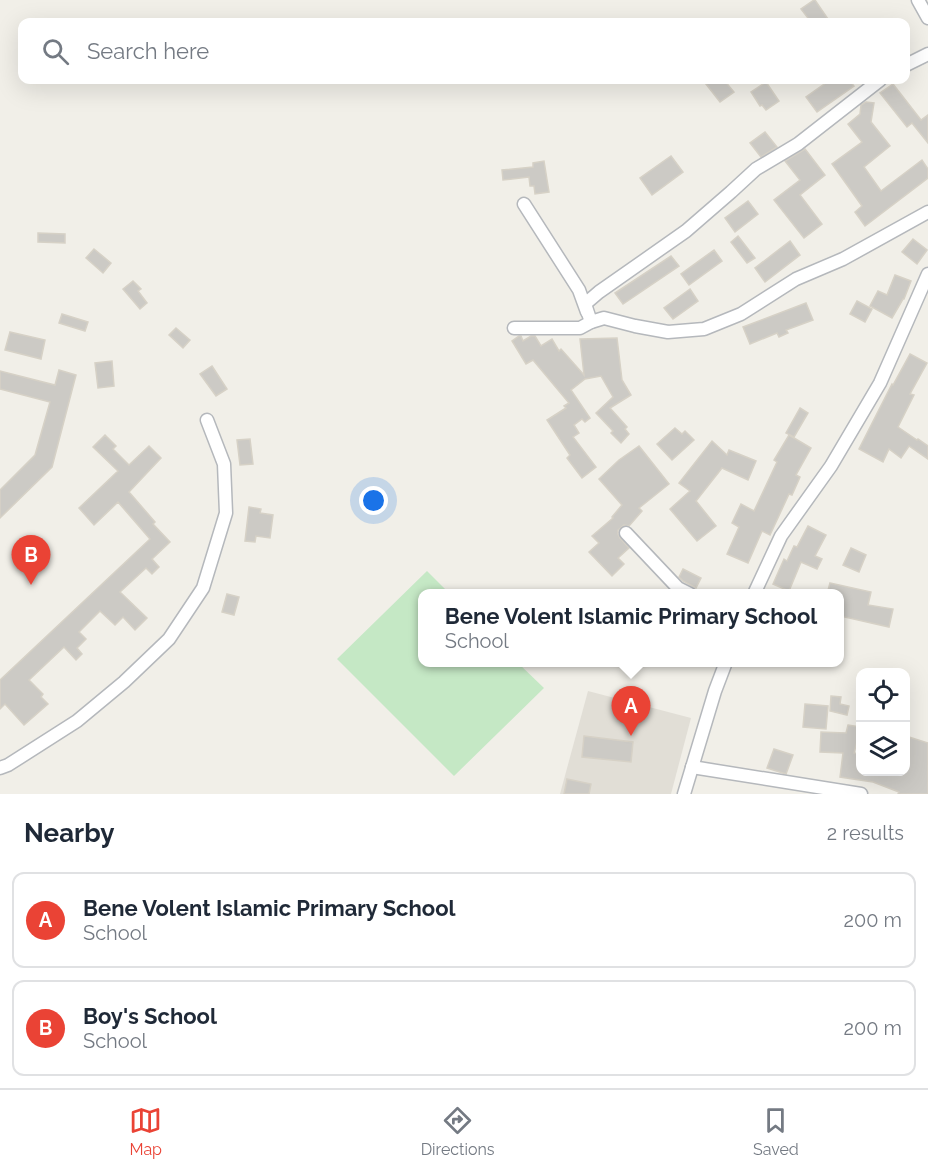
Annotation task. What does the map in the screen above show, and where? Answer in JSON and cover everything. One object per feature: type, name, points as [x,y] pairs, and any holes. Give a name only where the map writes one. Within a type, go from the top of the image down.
[{"type":"street","points":[[918,0],[928,18]]},
{"type":"street","points":[[910,63],[928,54]]},
{"type":"street","points":[[591,322],[585,304],[599,292],[686,231],[756,169],[798,144],[875,84]]},
{"type":"street","points":[[524,204],[579,290],[591,322]]},
{"type":"street","points":[[514,328],[580,328],[604,318],[668,332],[704,329],[741,314],[796,279],[843,259],[928,212]]},
{"type":"street","points":[[756,589],[781,536],[831,466],[880,383],[928,274]]},
{"type":"street","points":[[0,768],[77,721],[124,682],[169,639],[203,588],[226,513],[224,464],[207,420]]},
{"type":"street","points":[[626,533],[680,589]]},
{"type":"street","points":[[684,794],[724,667]]},
{"type":"street","points":[[692,767],[861,794]]},
{"type":"shaded area","points":[[588,691],[691,718],[671,794],[560,794]]},
{"type":"green space","points":[[427,571],[445,589],[418,589],[418,667],[522,667],[544,688],[454,776],[337,659]]},
{"type":"building","points":[[815,0],[827,18],[808,18],[801,9]]},
{"type":"building","points":[[706,84],[727,84],[734,92],[720,102]]},
{"type":"building","points":[[763,84],[767,84],[779,101],[766,110],[762,105],[760,106],[751,92]]},
{"type":"building","points":[[824,84],[852,84],[854,86],[817,112],[806,97]]},
{"type":"building","points":[[893,84],[921,120],[928,115],[928,143],[912,123],[907,127],[880,93]]},
{"type":"building","points":[[866,102],[874,103],[871,122],[890,146],[864,167],[881,191],[922,160],[928,169],[928,178],[865,226],[855,212],[862,206],[832,164],[862,142],[848,124],[860,114],[861,105]]},
{"type":"building","points":[[765,132],[777,147],[761,157],[750,143]]},
{"type":"building","points":[[805,149],[825,175],[800,195],[822,224],[804,238],[774,200],[800,180],[785,161]]},
{"type":"building","points":[[671,156],[683,172],[652,195],[640,178]]},
{"type":"building","points":[[544,161],[549,192],[535,194],[534,186],[530,186],[529,177],[503,180],[502,170],[533,167],[533,163]]},
{"type":"building","points":[[748,201],[758,214],[735,232],[725,218]]},
{"type":"building","points":[[38,233],[65,234],[65,243],[38,242]]},
{"type":"building","points":[[738,236],[755,258],[747,263],[731,242]]},
{"type":"building","points":[[913,239],[927,250],[917,264],[902,252]]},
{"type":"building","points":[[790,241],[800,255],[765,282],[755,268]]},
{"type":"building","points":[[94,249],[111,263],[103,273],[86,258]]},
{"type":"building","points":[[714,250],[722,261],[689,285],[681,274]]},
{"type":"building","points":[[671,256],[679,266],[623,304],[615,293]]},
{"type":"building","points":[[895,275],[911,281],[904,299],[892,318],[870,306],[878,291],[887,295]]},
{"type":"building","points":[[133,281],[141,289],[138,291],[147,303],[140,309],[123,289]]},
{"type":"building","points":[[690,289],[698,301],[673,319],[664,308]]},
{"type":"building","points":[[857,301],[872,309],[865,322],[850,314]]},
{"type":"building","points":[[806,303],[813,320],[786,330],[788,333],[779,337],[777,333],[750,344],[743,327]]},
{"type":"building","points":[[62,314],[88,322],[85,331],[59,323]]},
{"type":"building","points":[[176,328],[190,340],[183,348],[169,335]]},
{"type":"building","points":[[10,332],[45,340],[41,359],[5,350]]},
{"type":"building","points":[[519,336],[523,341],[535,336],[541,346],[552,339],[559,351],[561,349],[584,375],[580,339],[617,338],[622,380],[631,395],[610,408],[627,427],[625,429],[629,434],[621,443],[596,413],[613,397],[601,376],[585,379],[571,390],[590,418],[585,422],[582,419],[574,425],[579,433],[573,437],[596,467],[582,478],[567,458],[570,455],[547,420],[566,408],[564,406],[569,403],[533,360],[526,364],[512,341]]},
{"type":"building","points":[[910,354],[927,363],[910,394],[914,395],[898,427],[928,446],[928,459],[909,446],[901,458],[889,449],[883,462],[859,449]]},
{"type":"building","points":[[112,361],[114,386],[98,388],[95,363]]},
{"type":"building","points":[[212,366],[227,389],[216,396],[200,374]]},
{"type":"building","points":[[59,370],[76,375],[52,467],[0,518],[0,490],[35,455],[50,402],[0,389],[0,371],[55,385]]},
{"type":"building","points":[[800,408],[808,413],[794,437],[786,433]]},
{"type":"building","points":[[675,428],[682,434],[685,431],[694,440],[672,460],[657,444]]},
{"type":"building","points":[[105,435],[116,446],[113,449],[129,465],[149,446],[161,458],[129,492],[170,542],[152,559],[159,567],[152,574],[146,568],[120,592],[147,618],[135,630],[123,617],[115,625],[100,611],[79,632],[86,639],[77,648],[82,654],[76,660],[64,647],[29,680],[43,694],[41,697],[48,704],[24,725],[5,704],[0,709],[0,680],[150,539],[118,502],[94,525],[79,508],[118,471],[93,447]]},
{"type":"building","points":[[789,435],[811,448],[796,475],[800,477],[792,495],[789,494],[770,535],[762,531],[748,563],[727,554],[739,527],[732,523],[741,504],[754,511],[777,462],[774,460]]},
{"type":"building","points":[[250,439],[253,464],[240,465],[237,440]]},
{"type":"building","points":[[712,441],[727,455],[729,450],[756,461],[748,480],[722,468],[696,501],[716,526],[697,541],[670,509],[690,491],[679,483]]},
{"type":"building","points":[[639,446],[669,484],[639,508],[642,511],[629,526],[624,525],[618,530],[620,538],[629,548],[618,558],[624,564],[612,576],[589,552],[599,543],[592,536],[613,518],[622,505],[599,479],[619,460]]},
{"type":"building","points":[[249,507],[261,509],[260,513],[273,515],[270,538],[256,536],[255,542],[245,541]]},
{"type":"building","points":[[808,526],[826,535],[815,556],[822,559],[817,569],[801,562],[790,589],[773,584],[784,559],[787,561],[794,546],[797,547]]},
{"type":"building","points":[[851,548],[866,555],[859,572],[843,565]]},
{"type":"building","points":[[683,569],[701,578],[696,588],[679,577]]},
{"type":"building","points":[[830,583],[871,592],[868,605],[893,609],[889,627],[844,617],[844,589],[828,589]]},
{"type":"building","points":[[227,594],[239,597],[234,615],[222,612]]},
{"type":"building","points":[[831,696],[841,697],[840,704],[849,706],[847,715],[830,711]]},
{"type":"building","points":[[805,704],[828,706],[826,729],[803,727]]},
{"type":"building","points":[[848,725],[856,726],[854,753],[856,753],[856,776],[910,776],[910,737],[928,743],[928,794],[898,794],[899,792],[873,782],[840,777],[843,753],[820,752],[821,732],[846,733]]},
{"type":"building","points":[[584,736],[633,742],[631,762],[582,757]]},
{"type":"building","points":[[774,749],[793,755],[786,774],[767,768]]},
{"type":"building","points":[[567,779],[591,784],[589,794],[564,794]]},
{"type":"place","name":"Boy's School","points":[[31,585]]},
{"type":"place","name":"Bene Volent Islamic Primary School","points":[[631,736]]}]
